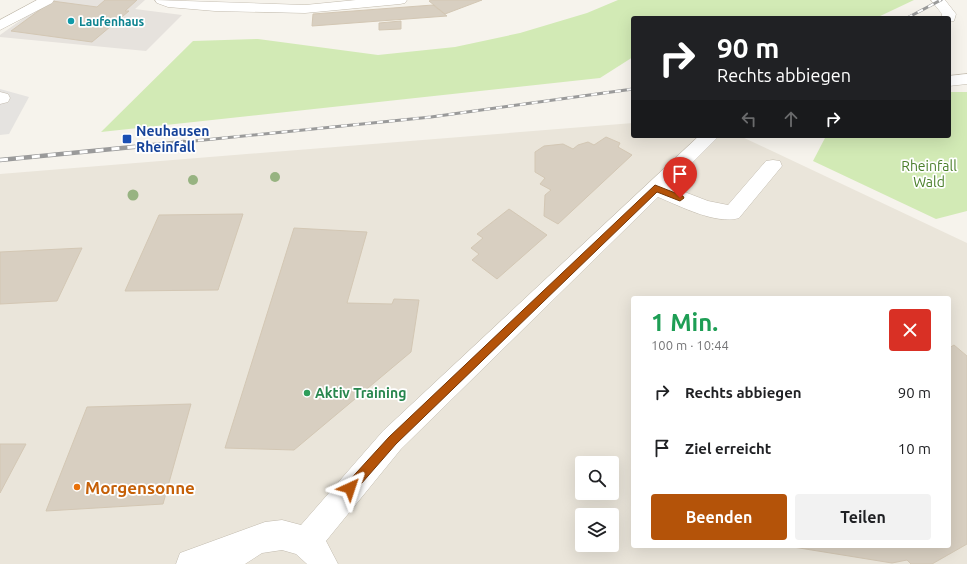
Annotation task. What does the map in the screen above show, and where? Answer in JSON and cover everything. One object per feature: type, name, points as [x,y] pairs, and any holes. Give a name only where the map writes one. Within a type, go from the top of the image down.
[{"type":"street","points":[[0,26],[47,0]]},
{"type":"street","points":[[162,0],[168,3],[215,7],[305,9],[400,0]]},
{"type":"street","points":[[938,0],[949,16]]},
{"type":"street","points":[[951,81],[967,79]]},
{"type":"street","points":[[191,564],[234,555],[265,537],[272,536],[287,535],[314,553],[350,488],[392,440],[708,138]]},
{"type":"street","points":[[655,188],[705,208],[732,213],[773,166]]},
{"type":"shaded area","points":[[49,0],[145,0],[135,9],[182,15],[146,51],[0,37],[0,35]]},
{"type":"shaded area","points":[[0,89],[29,97],[9,134],[0,135]]},
{"type":"shaded area","points":[[631,123],[631,138],[744,138],[967,243],[967,564],[0,564],[0,174]]},
{"type":"green space","points":[[618,0],[914,0],[880,16],[631,16],[631,58],[600,78],[101,132],[193,41],[258,39],[378,55],[455,47],[520,33],[587,13]]},
{"type":"green space","name":"Rheinfall Wald","points":[[951,92],[967,92],[967,211],[936,219],[813,161],[825,138],[951,138]]},
{"type":"building","name":"Laufenhaus","points":[[105,0],[137,0],[125,11],[129,11],[92,42],[11,31],[52,1],[97,7]]},
{"type":"building","points":[[482,0],[445,14],[429,1]]},
{"type":"building","points":[[433,5],[447,16],[312,26],[313,14]]},
{"type":"building","points":[[401,21],[401,29],[379,30],[379,23]]},
{"type":"building","points":[[606,137],[620,143],[618,147],[632,155],[558,224],[544,216],[545,195],[551,190],[540,184],[545,178],[535,172],[535,152],[544,146],[563,144],[573,149],[578,145],[588,142],[594,145]]},
{"type":"building","points":[[509,209],[547,235],[497,279],[472,260],[479,254],[471,248],[483,238],[477,234]]},
{"type":"building","points":[[243,214],[218,290],[125,291],[159,215]]},
{"type":"building","points":[[294,228],[367,232],[347,303],[392,304],[394,299],[419,300],[411,352],[294,450],[225,448]]},
{"type":"building","points":[[82,248],[57,301],[0,304],[0,252]]},
{"type":"building","points":[[954,345],[967,356],[967,544],[932,564],[911,564],[907,560],[892,563],[799,548],[951,548],[951,347]]},
{"type":"building","points":[[191,404],[163,504],[46,511],[87,407]]},
{"type":"building","points":[[0,444],[26,444],[0,493]]},
{"type":"railway","points":[[911,16],[941,0]]},
{"type":"railway","points":[[181,142],[431,117],[631,89]]},
{"type":"railway","points":[[0,160],[181,142]]},
{"type":"railway","points":[[174,143],[181,142]]},
{"type":"place","name":"Laufenhaus","points":[[71,21]]},
{"type":"place","name":"Neuhausen Rheinfall","points":[[127,139]]},
{"type":"place","name":"Aktiv Training","points":[[307,393]]},
{"type":"place","name":"Morgensonne","points":[[77,487]]},
{"type":"route","points":[[350,488],[392,440],[655,188],[680,198]]}]
